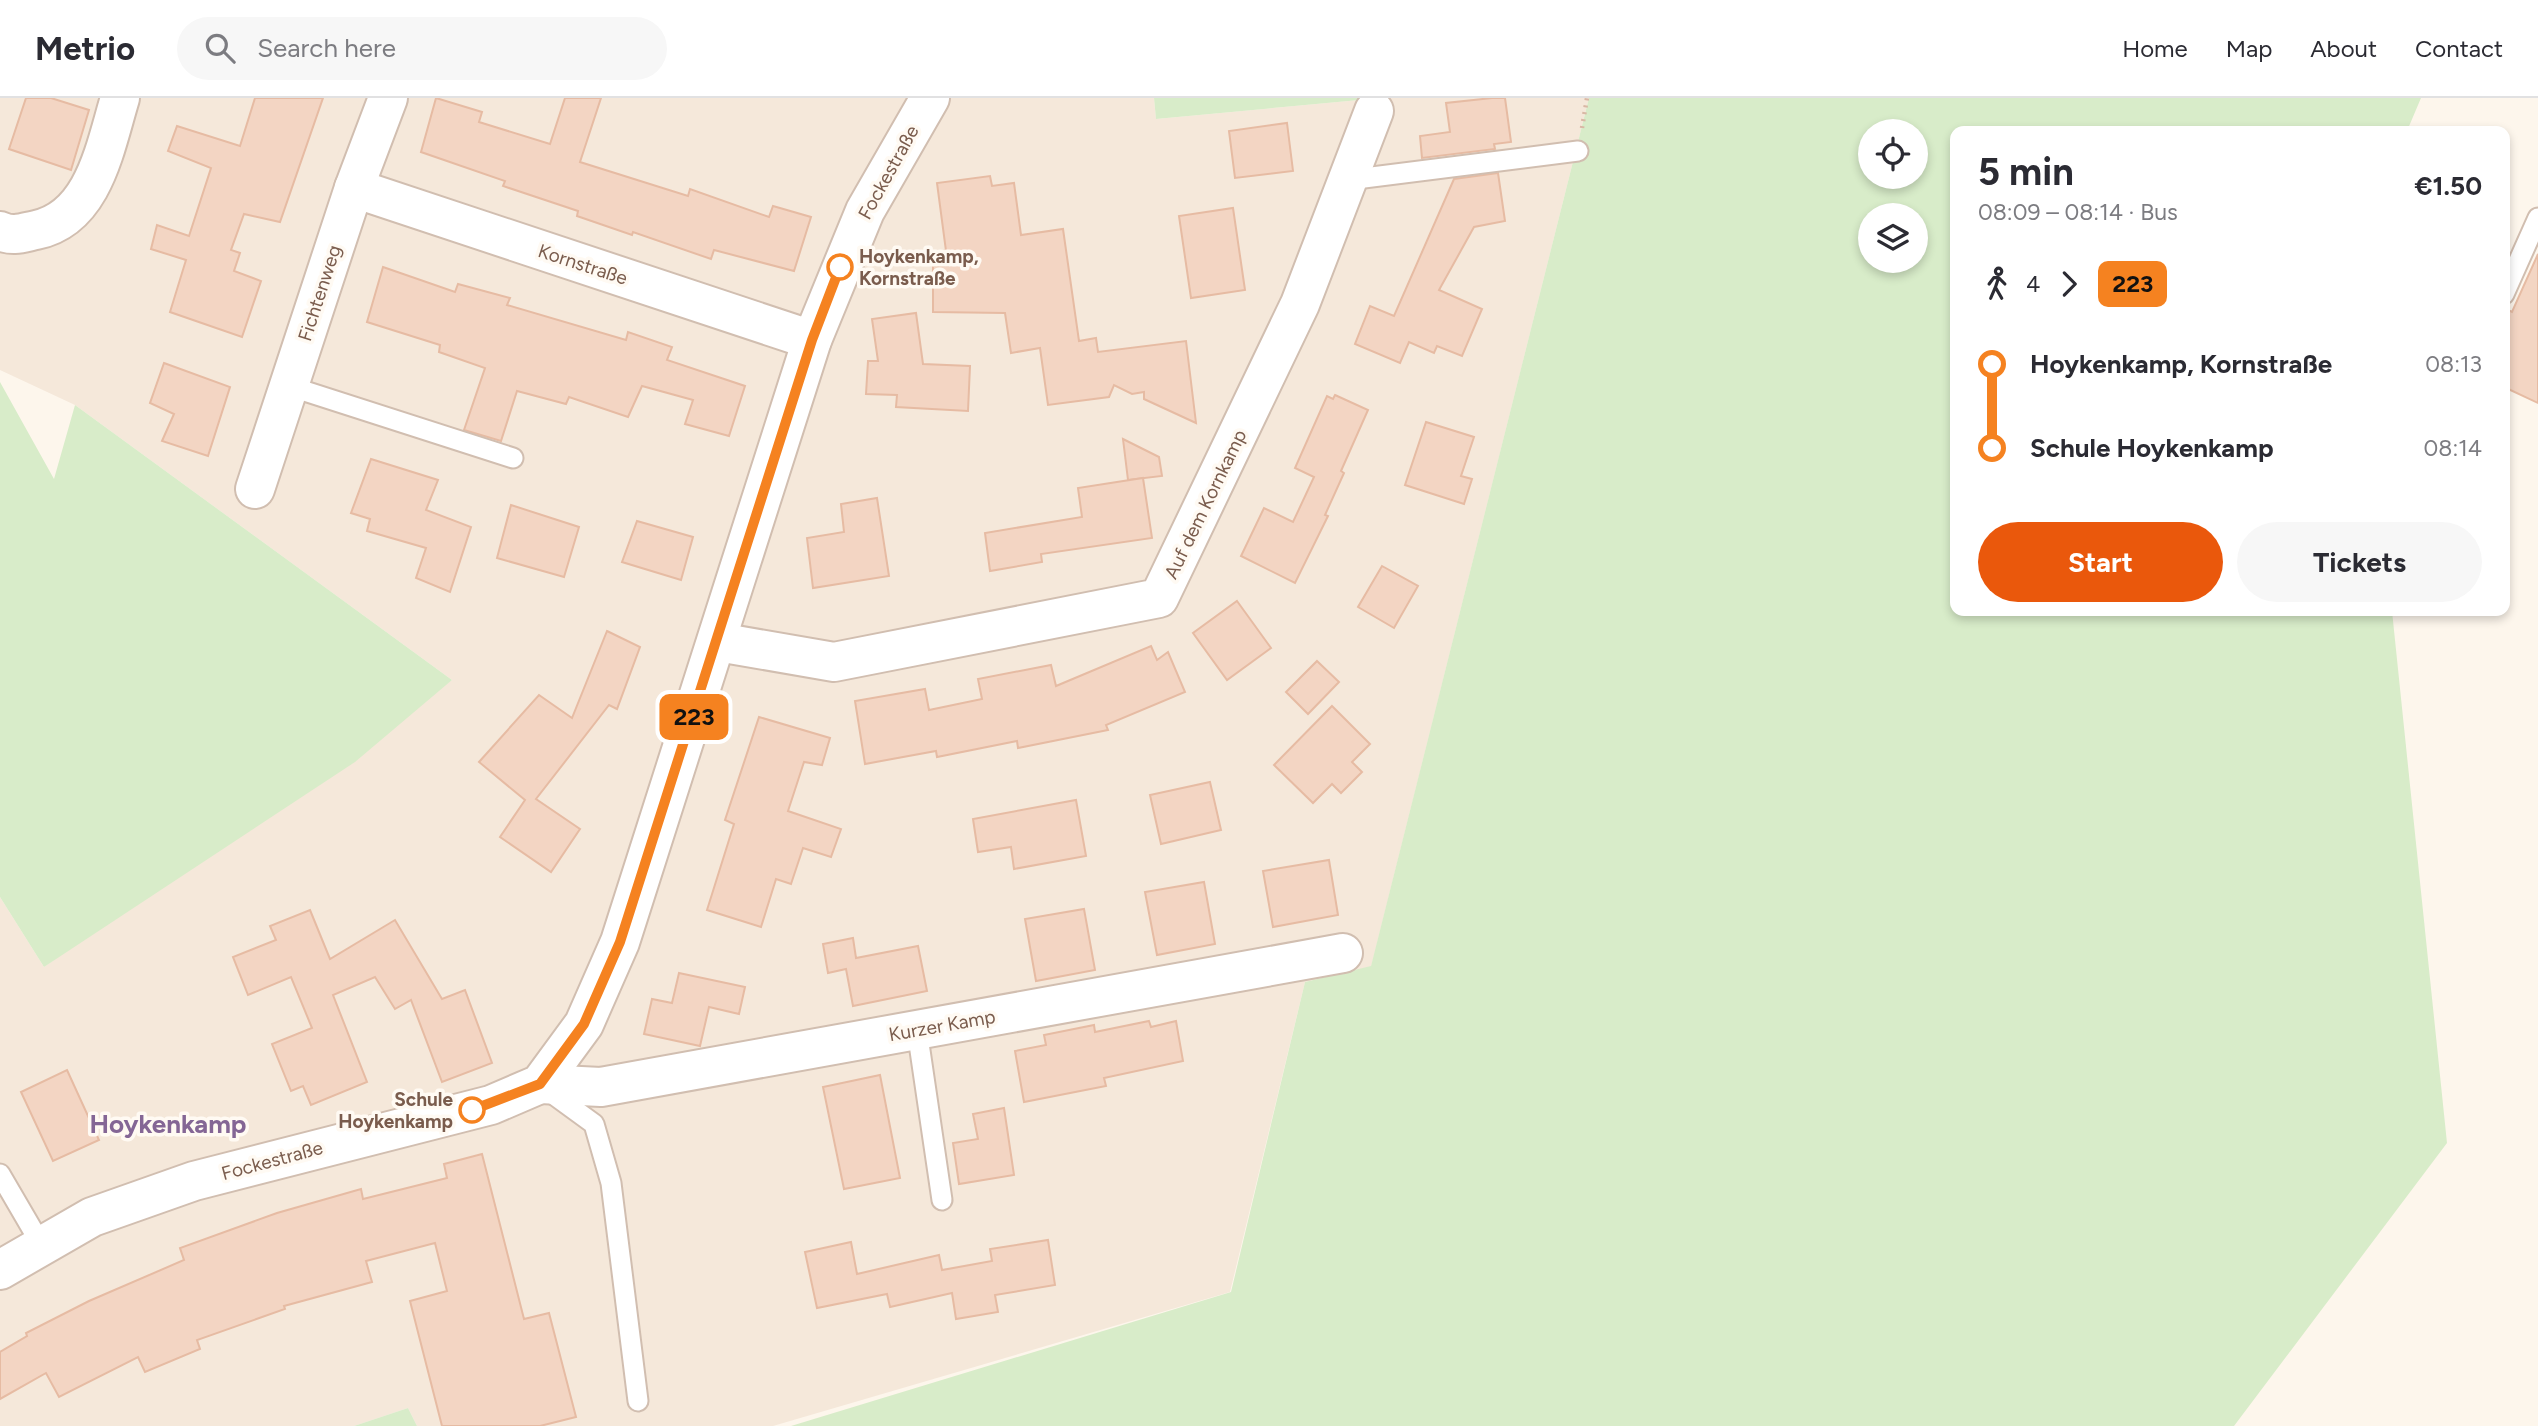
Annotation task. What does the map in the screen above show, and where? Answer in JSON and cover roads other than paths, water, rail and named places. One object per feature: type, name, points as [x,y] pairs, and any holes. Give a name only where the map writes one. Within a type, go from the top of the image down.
[{"type":"street","points":[[0,231],[10,236],[55,226],[94,184],[120,98]]},
{"type":"street","name":"Fichtenweg","points":[[255,489],[354,187],[388,98]]},
{"type":"street","name":"Fockestraße","points":[[0,1269],[92,1217],[194,1181],[491,1105],[540,1084],[584,1024],[620,942],[718,642],[812,340],[865,211],[930,98]]},
{"type":"street","name":"Auf dem Kornkamp","points":[[718,642],[834,662],[1159,598],[1300,304],[1374,111]]},
{"type":"street","name":"Kornstraße","points":[[354,187],[812,340]]},
{"type":"street","name":"Kurzer Kamp","points":[[540,1084],[601,1087],[1343,953]]},
{"type":"lane","points":[[1348,180],[1578,151]]},
{"type":"lane","points":[[2510,281],[2538,218]]},
{"type":"lane","points":[[289,386],[513,458]]},
{"type":"lane","points":[[917,1030],[942,1200]]},
{"type":"lane","points":[[540,1084],[594,1124],[611,1183],[638,1401]]},
{"type":"lane","points":[[0,1174],[41,1246]]},
{"type":"place","name":"Hoykenkamp, Kornstraße","points":[[840,267]]},
{"type":"place","name":"Schule Hoykenkamp","points":[[472,1110]]},
{"type":"district","name":"Hoykenkamp","points":[[168,1124]]}]
